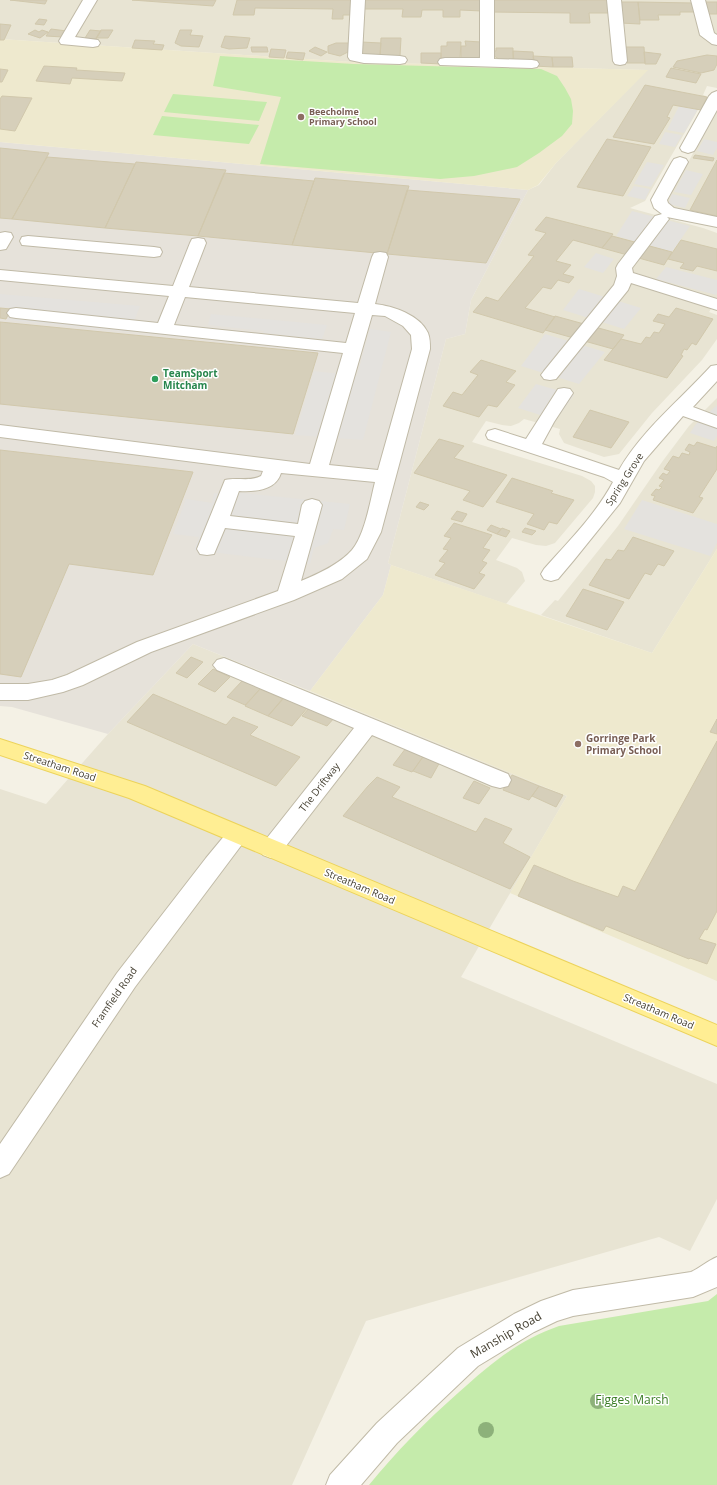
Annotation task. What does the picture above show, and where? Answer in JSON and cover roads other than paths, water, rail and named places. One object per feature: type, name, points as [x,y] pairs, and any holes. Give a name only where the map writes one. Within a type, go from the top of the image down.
[{"type":"main road","name":"Streatham Road","points":[[0,747],[137,792],[717,1036]]},
{"type":"street","points":[[90,0],[66,41],[93,43]]},
{"type":"street","points":[[358,0],[355,57],[364,59],[400,60]]},
{"type":"street","points":[[487,63],[488,0]]},
{"type":"street","points":[[614,0],[620,61]]},
{"type":"street","points":[[698,0],[707,35],[717,41]]},
{"type":"street","points":[[445,62],[532,64]]},
{"type":"street","points":[[717,96],[659,200],[660,205],[669,212],[717,222]]},
{"type":"street","points":[[550,375],[622,286],[624,268],[661,220]]},
{"type":"street","points":[[0,692],[28,692],[55,687],[75,680],[144,647],[287,595],[335,574],[360,554],[371,532],[385,476],[421,349],[420,334],[409,322],[389,311],[179,292],[88,265],[28,241]]},
{"type":"street","points":[[164,329],[198,243]]},
{"type":"street","points":[[0,275],[88,265],[154,252]]},
{"type":"street","points":[[318,470],[380,257]]},
{"type":"street","points":[[624,276],[717,305]]},
{"type":"street","points":[[16,313],[352,349]]},
{"type":"street","name":"Spring Grove","points":[[551,574],[592,527],[614,497],[623,479],[641,453],[680,408],[717,370]]},
{"type":"street","points":[[532,446],[545,422],[564,393]]},
{"type":"street","points":[[680,408],[717,422]]},
{"type":"street","points":[[0,431],[274,466],[385,476]]},
{"type":"street","points":[[495,435],[611,473],[623,479]]},
{"type":"street","points":[[207,549],[232,484],[254,485],[267,482],[270,479],[274,466]]},
{"type":"street","points":[[287,595],[312,505]]},
{"type":"street","points":[[218,521],[306,531]]},
{"type":"street","points":[[224,665],[500,780]]},
{"type":"street","name":"The Driftway","points":[[271,849],[368,725]]},
{"type":"street","name":"Framfield Road","points":[[0,1166],[126,980],[214,864],[238,835]]},
{"type":"street","name":"Manship Road","points":[[341,1485],[387,1433],[468,1357],[524,1323],[551,1310],[573,1303],[694,1284],[709,1277],[717,1270]]},
{"type":"place","name":"Beecholme Primary School","points":[[301,117]]},
{"type":"place","name":"TeamSport Mitcham","points":[[155,379]]},
{"type":"place","name":"Gorringe Park Primary School","points":[[578,744]]},
{"type":"park label","name":"Figges Marsh","points":[[632,1400]]}]
